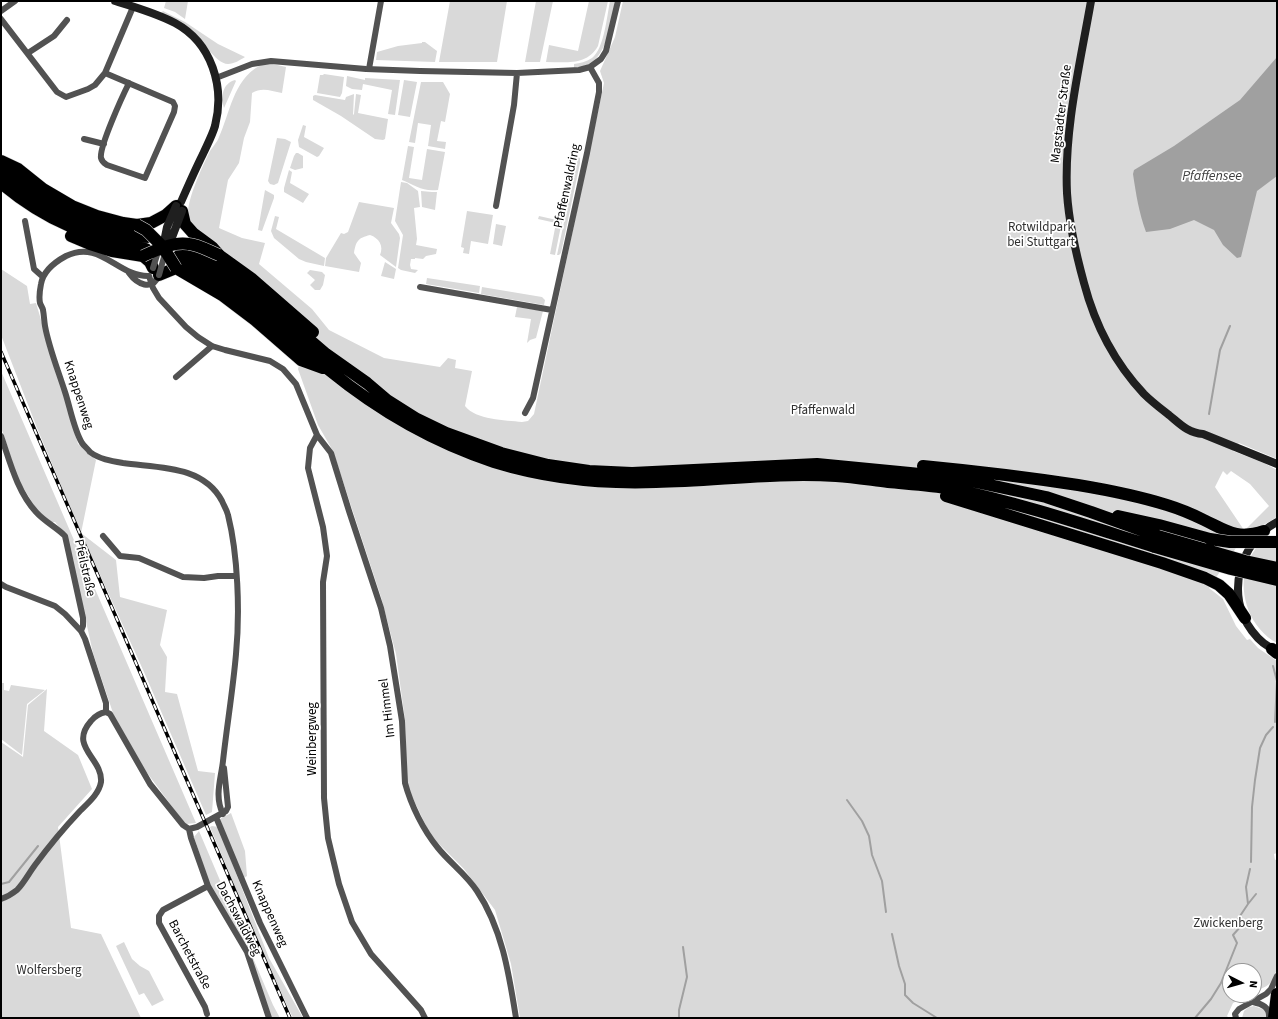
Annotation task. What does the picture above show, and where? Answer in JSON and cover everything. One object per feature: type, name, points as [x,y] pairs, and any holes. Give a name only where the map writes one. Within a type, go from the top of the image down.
[{"type":"highway","points":[[1,162],[18,169],[43,189],[72,206],[97,216],[137,226],[146,230],[163,247],[255,320],[301,360],[330,370],[378,406],[428,435],[482,457],[516,468],[580,480],[612,482],[654,482],[751,476],[835,476],[952,489],[1028,507],[1156,541],[1277,568]]},
{"type":"highway","points":[[1,162],[13,175],[42,198],[70,213],[110,229],[145,247],[150,262],[152,275],[177,258],[206,260],[254,292],[326,354],[393,404],[417,419],[446,433],[501,453],[548,465],[632,473],[817,464],[957,478],[1027,493],[1091,512],[1143,521],[1210,539],[1230,542],[1277,542]]},
{"type":"highway","points":[[1,168],[19,185],[41,201],[71,218],[100,229],[110,229]]},
{"type":"highway","points":[[1,183],[20,198],[54,219],[104,239],[145,247],[163,247],[189,244],[219,255]]},
{"type":"highway","points":[[20,198],[38,219],[57,230],[90,244],[127,254],[145,247]]},
{"type":"highway","points":[[137,226],[156,220],[180,206],[183,220],[188,228],[212,247],[219,255],[251,278],[283,305],[359,372],[359,378]]},
{"type":"highway","points":[[855,467],[861,464],[884,463],[1039,479],[1099,489],[1163,503],[1186,511],[1231,534],[1243,535],[1264,531]]},
{"type":"highway","points":[[888,482],[981,506],[1194,573],[1223,588],[1235,601],[1245,618]]},
{"type":"highway","points":[[1091,512],[1156,541],[1231,569],[1277,580]]},
{"type":"highway","points":[[1274,1018],[1277,994]]},
{"type":"main road","points":[[115,1],[159,16],[184,29],[207,53],[213,66],[216,78],[218,112],[214,127],[180,206],[167,227],[163,247]]},
{"type":"main road","name":"Magstadter Straße","points":[[1091,1],[1074,98],[1068,153],[1067,193],[1073,236],[1086,292],[1100,329],[1122,367],[1156,406],[1170,416],[1196,428],[1203,434],[1277,464]]},
{"type":"main road","points":[[1275,651],[1258,637],[1249,627],[1239,596],[1238,586],[1241,567],[1250,546],[1264,531],[1277,522]]},
{"type":"street","points":[[1,11],[15,1]]},
{"type":"street","points":[[369,69],[381,1]]},
{"type":"street","points":[[216,78],[252,64],[271,61],[369,69],[435,72],[517,73],[566,71],[590,68],[601,59],[606,51],[618,1]]},
{"type":"street","points":[[1,19],[56,92],[66,97],[95,85],[105,73],[133,6]]},
{"type":"street","points":[[28,53],[54,36],[67,20]]},
{"type":"street","name":"Pfaffenwaldring","points":[[525,414],[533,398],[599,92],[599,83],[590,68]]},
{"type":"street","points":[[105,73],[129,83],[173,102],[175,106],[174,112],[146,178],[103,163],[101,155],[116,112],[129,83]]},
{"type":"street","points":[[496,206],[514,105],[517,73]]},
{"type":"street","points":[[84,139],[104,144]]},
{"type":"street","points":[[25,221],[34,270],[43,277],[54,264],[67,256],[78,252],[93,253],[105,257],[128,272],[140,276],[152,275]]},
{"type":"street","points":[[163,247],[157,255],[152,275],[159,298],[186,327],[212,346],[176,377]]},
{"type":"street","points":[[128,272],[131,276],[143,284],[152,275],[164,257],[163,247]]},
{"type":"street","name":"Knappenweg","points":[[43,277],[41,282],[40,302],[43,308],[44,324],[75,426],[82,443],[91,453],[107,460],[189,473],[209,484],[219,495],[228,513],[236,576],[236,652],[223,762],[218,788],[219,806],[223,814],[228,807],[223,762]]},
{"type":"street","points":[[420,287],[552,310]]},
{"type":"street","name":"Im Himmel","points":[[212,346],[270,361],[283,369],[296,384],[317,434],[332,453],[349,511],[381,608],[390,646],[402,721],[405,783],[407,791],[426,832],[438,848],[458,868],[476,890],[491,916],[504,957],[516,1018]]},
{"type":"street","name":"Weinbergweg","points":[[317,434],[310,448],[308,468],[323,527],[327,556],[323,590],[324,798],[328,838],[339,884],[352,922],[371,954],[421,1010],[425,1018]]},
{"type":"street","name":"Pfeilstraße","points":[[1,436],[16,479],[30,505],[44,520],[58,529],[65,536],[83,618],[81,632]]},
{"type":"street","points":[[103,536],[120,556],[139,558],[183,577],[204,578],[236,576]]},
{"type":"street","points":[[1,593],[4,586]]},
{"type":"street","name":"Dachswaldweg","points":[[4,586],[55,606],[65,614],[81,632],[106,703],[106,712],[110,714],[150,784],[183,825],[189,829],[208,886],[246,952],[269,1018]]},
{"type":"street","points":[[1,899],[18,890],[58,835],[98,791],[101,776],[97,766],[86,751],[83,741],[87,725],[92,718],[106,712]]},
{"type":"street","points":[[189,829],[197,827],[223,814]]},
{"type":"street","name":"Knappenweg","points":[[216,817],[260,923],[307,1018]]},
{"type":"street","name":"Barchetstraße","points":[[207,1014],[205,1007],[159,923],[159,916],[163,910],[208,886]]},
{"type":"street","points":[[1262,996],[1268,992],[1277,976]]},
{"type":"street","points":[[1236,1018],[1235,1014],[1239,1009],[1251,1003]]},
{"type":"street","points":[[1256,1003],[1263,1005],[1267,1009],[1269,1018]]},
{"type":"green space","points":[[166,1],[188,1],[185,19],[175,12],[164,8]]},
{"type":"green space","points":[[450,1],[507,1],[497,62],[439,62]]},
{"type":"green space","points":[[536,1],[553,1],[540,62],[525,62]]},
{"type":"green space","points":[[589,1],[608,1],[598,46],[588,57],[582,60],[575,62],[546,62],[549,45],[578,51]]},
{"type":"green space","points":[[610,1],[615,1],[608,36],[601,53],[589,64],[574,68],[574,64],[592,58],[596,54],[602,40]]},
{"type":"green space","name":"Pfaffenwald","points":[[623,1],[1277,1],[1277,459],[1239,443],[1233,451],[1264,463],[1277,470],[1277,517],[1260,527],[1248,531],[1247,528],[1269,506],[1250,484],[1231,471],[1227,475],[1223,471],[1215,487],[1246,533],[1209,588],[1223,599],[1236,626],[1247,640],[1250,639],[1258,648],[1277,661],[1277,853],[1274,854],[1275,860],[1277,859],[1277,969],[1271,982],[1262,988],[1262,963],[1222,963],[1222,1003],[1233,1003],[1227,1016],[1229,1018],[520,1018],[511,964],[495,910],[464,869],[431,836],[407,786],[405,720],[396,654],[381,597],[333,451],[318,425],[298,369],[310,324],[195,230],[188,215],[190,199],[199,174],[209,153],[218,139],[233,98],[243,80],[250,72],[265,64],[286,67],[282,93],[259,90],[252,93],[250,122],[244,138],[239,163],[228,180],[219,228],[242,238],[265,243],[259,264],[312,309],[329,330],[384,358],[440,367],[448,358],[456,360],[455,368],[472,371],[465,406],[470,411],[483,417],[499,420],[522,422],[528,421],[534,414],[604,83],[600,71],[615,37]]},
{"type":"green space","points":[[163,11],[185,22],[218,44],[245,57],[237,62],[228,64],[223,63],[218,60],[192,30],[161,13]]},
{"type":"green space","points":[[425,42],[437,51],[435,62],[376,60],[377,52],[398,46]]},
{"type":"green space","points":[[324,74],[344,77],[340,97],[317,93],[320,75]]},
{"type":"green space","points":[[347,76],[365,80],[365,78],[400,80],[395,115],[388,114],[392,90],[363,84],[362,90],[352,89],[346,86]]},
{"type":"green space","points":[[235,80],[236,81],[224,108],[223,95],[225,87],[227,84]]},
{"type":"green space","points":[[404,80],[417,82],[410,117],[398,115]]},
{"type":"green space","points":[[421,82],[443,82],[450,94],[445,122],[441,121],[437,141],[446,142],[445,149],[428,146],[431,125],[418,123],[415,143],[409,142]]},
{"type":"green space","points":[[354,94],[353,115],[356,94],[361,95],[358,113],[388,119],[385,139],[375,139],[341,116],[313,100],[313,96],[315,95],[345,100],[346,97]]},
{"type":"green space","points":[[303,125],[306,126],[304,137],[324,148],[317,157],[299,147],[298,140]]},
{"type":"green space","points":[[277,138],[285,139],[291,142],[278,183],[274,185],[270,184],[268,181]]},
{"type":"green space","points":[[408,146],[414,147],[409,178],[422,180],[427,149],[445,152],[438,190],[419,188],[402,180]]},
{"type":"green space","points":[[296,153],[303,156],[303,168],[295,170],[290,168]]},
{"type":"green space","points":[[578,157],[580,158],[580,163],[561,253],[557,255]]},
{"type":"green space","points":[[289,170],[292,172],[290,183],[309,194],[303,203],[284,192]]},
{"type":"green space","points":[[401,182],[407,183],[418,191],[420,207],[414,208],[417,239],[416,245],[437,249],[436,254],[426,256],[423,259],[411,259],[411,269],[418,270],[415,273],[398,268],[403,235],[395,221]]},
{"type":"green space","points":[[569,182],[555,255],[550,254],[556,223],[538,219],[539,216],[561,221]]},
{"type":"green space","points":[[265,190],[274,195],[274,198],[262,231],[258,230]]},
{"type":"green space","points":[[421,191],[437,192],[435,210],[422,207]]},
{"type":"green space","points":[[359,202],[394,208],[391,223],[399,234],[400,238],[396,267],[380,255],[380,243],[376,238],[370,235],[360,239],[356,246],[354,253],[361,263],[359,272],[325,266],[326,258],[341,233],[344,234],[348,232]]},
{"type":"green space","points":[[467,211],[493,215],[488,244],[471,241],[469,254],[463,253],[464,248],[461,247]]},
{"type":"green space","points":[[275,216],[279,217],[276,229],[325,258],[324,266],[299,259],[274,238],[271,231]]},
{"type":"green space","points":[[496,224],[506,226],[502,246],[493,244]]},
{"type":"green space","points":[[385,262],[396,269],[394,279],[381,276]]},
{"type":"green space","points":[[1,269],[27,286],[30,304],[36,303],[78,444],[96,460],[81,533],[37,428],[1,335]]},
{"type":"green space","points":[[310,270],[322,272],[325,275],[323,285],[320,290],[315,290],[310,285],[315,280],[307,273]]},
{"type":"green space","points":[[427,278],[480,286],[479,293],[426,284]]},
{"type":"green space","points":[[482,287],[542,297],[545,300],[544,305],[481,294]]},
{"type":"green space","points":[[517,307],[543,311],[536,338],[527,343],[531,319],[515,317]]},
{"type":"green space","points":[[1,371],[196,823],[186,824],[182,820],[145,770],[114,716],[93,653],[67,536],[55,522],[52,522],[37,510],[16,474],[1,427]]},
{"type":"green space","points":[[81,533],[116,560],[120,597],[167,610],[160,645],[167,657],[165,692],[177,694],[198,771],[215,773],[212,812],[206,815],[144,672]]},
{"type":"green space","points":[[1256,548],[1277,548],[1277,643],[1260,629],[1249,611],[1245,600],[1244,578],[1246,567]]},
{"type":"green space","points":[[1,683],[4,683],[4,690],[9,691],[11,685],[45,690],[27,704],[22,755],[1,739]]},
{"type":"green space","name":"Wolfersberg","points":[[47,689],[44,731],[78,755],[92,789],[58,827],[71,928],[101,934],[141,1018],[1,1018],[1,742],[23,757],[28,705]]},
{"type":"green space","points":[[231,813],[245,851],[247,876],[242,879],[220,819]]},
{"type":"green space","points":[[210,827],[218,827],[269,958],[303,1018],[293,1018],[289,1010],[250,923]]},
{"type":"green space","points":[[199,831],[273,1005],[280,1018],[270,1018],[247,952],[210,886],[194,837]]},
{"type":"green space","points":[[124,942],[132,959],[149,971],[164,1000],[152,1006],[144,993],[139,995],[116,946]]},
{"type":"green space","points":[[1254,1006],[1265,1010],[1267,1018],[1242,1018],[1244,1011],[1249,1007]]},
{"type":"water","name":"Pfaffensee","points":[[1277,57],[1277,176],[1257,191],[1241,257],[1237,258],[1223,245],[1214,230],[1194,220],[1170,229],[1146,232],[1141,218],[1133,174],[1134,170],[1174,146],[1240,100]]},
{"type":"waterway","points":[[1209,414],[1220,350],[1230,326]]},
{"type":"waterway","points":[[1273,666],[1277,681],[1275,722]]},
{"type":"waterway","points":[[1251,862],[1252,807],[1260,748],[1266,735],[1273,727]]},
{"type":"waterway","points":[[847,800],[862,821],[869,836],[872,855],[882,881],[886,912]]},
{"type":"waterway","points":[[1,884],[9,882],[38,846]]},
{"type":"waterway","points":[[1195,1018],[1211,999],[1221,983],[1237,943],[1233,935],[1241,926],[1238,919],[1248,904],[1246,887],[1250,869]]},
{"type":"waterway","points":[[1248,904],[1256,894]]},
{"type":"waterway","points":[[892,934],[899,966],[905,984],[905,995],[913,1003],[937,1018]]},
{"type":"waterway","points":[[679,1018],[679,1010],[687,977],[683,947]]},
{"type":"railway","points":[[1,352],[290,1018]]},
{"type":"park label","name":"Rotwildpark bei Stuttgart","points":[[1041,236]]},
{"type":"park label","name":"Zwickenberg","points":[[1228,924]]}]
